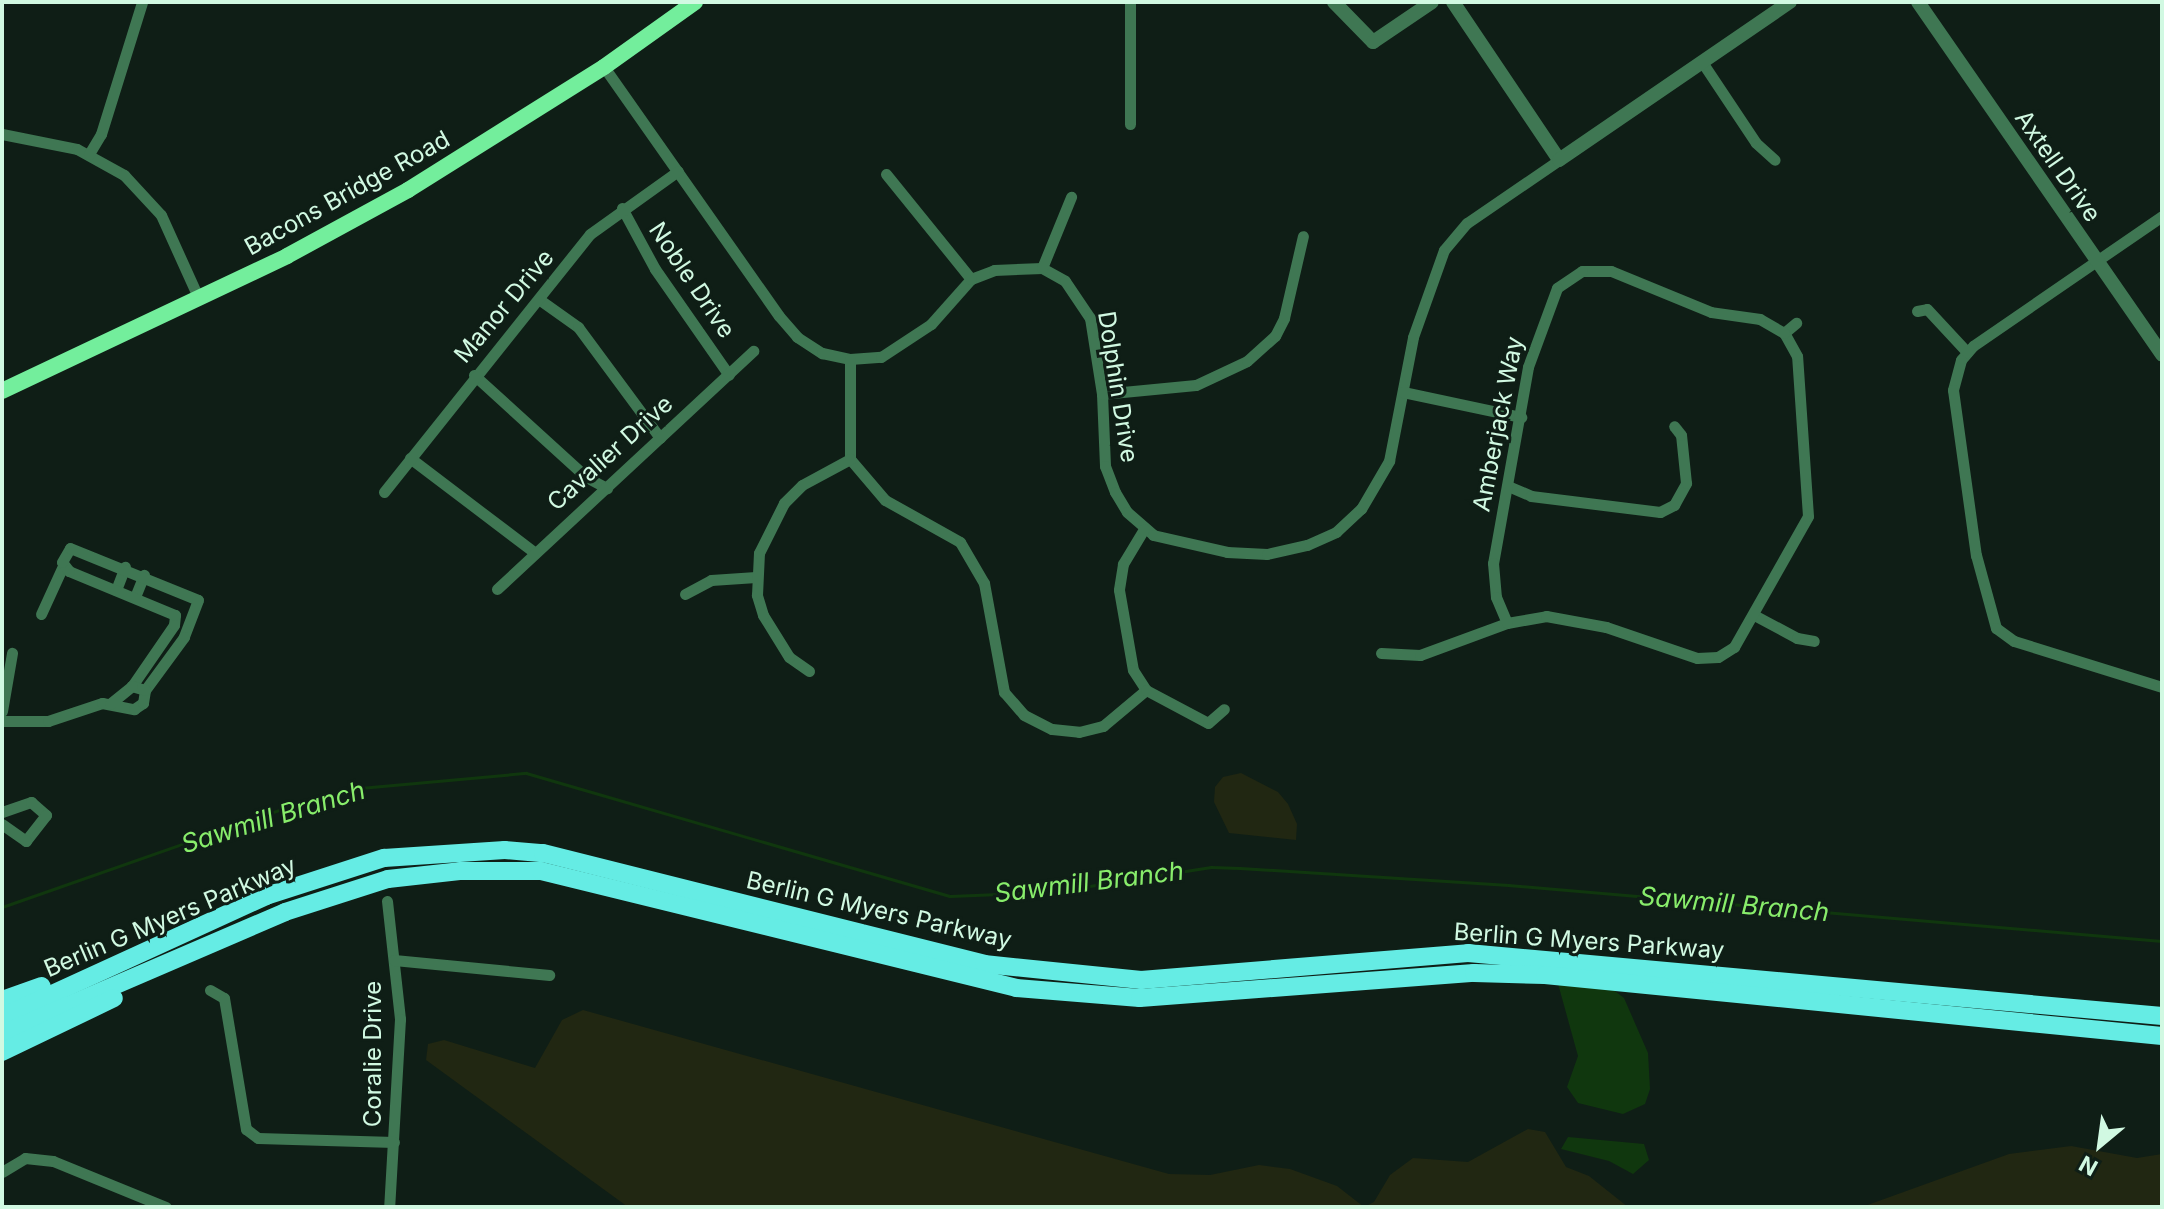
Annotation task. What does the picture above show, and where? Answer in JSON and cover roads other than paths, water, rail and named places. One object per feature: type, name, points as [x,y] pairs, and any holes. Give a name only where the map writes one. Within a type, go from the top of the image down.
[{"type":"main road","name":"Bacons Bridge Road","points":[[2,391],[199,299],[408,190],[604,67],[695,2]]},
{"type":"main road","name":"Berlin G Myers Parkway","points":[[2,1017],[138,951],[266,896],[384,858],[505,850],[1016,988],[1140,998],[1474,973],[1545,975],[1752,998],[2162,1036]]},
{"type":"main road","name":"Berlin G Myers Parkway","points":[[2,1034],[285,912],[388,879],[542,862],[984,964],[1141,980],[1468,953],[2162,1016]]},
{"type":"main road","points":[[2,1052],[221,941]]},
{"type":"main road","points":[[2,1000],[138,951]]},
{"type":"main road","points":[[1752,998],[1754,977]]},
{"type":"street","points":[[89,154],[101,134],[142,2]]},
{"type":"street","points":[[1130,2],[1130,124]]},
{"type":"street","points":[[1334,2],[1373,42],[1432,2]]},
{"type":"street","points":[[1453,2],[1559,160]]},
{"type":"street","points":[[1224,709],[1208,723],[1146,690],[1126,650],[1119,590],[1123,564],[1144,529],[1168,541],[1248,554],[1307,545],[1336,532],[1361,509],[1381,479],[1420,314],[1444,250],[1467,223],[1790,2]]},
{"type":"street","name":"Axtell Drive","points":[[1918,2],[2162,355]]},
{"type":"street","points":[[1702,62],[1756,143],[1775,160]]},
{"type":"street","points":[[604,67],[797,337],[822,353],[850,359],[881,357],[908,343],[971,279],[1018,266],[1042,268],[1071,197]]},
{"type":"street","points":[[2,134],[89,154],[124,175],[161,215],[199,299]]},
{"type":"street","name":"Manor Drive","points":[[384,492],[474,375],[540,300],[590,234],[622,208],[678,171]]},
{"type":"street","points":[[886,174],[971,279]]},
{"type":"street","name":"Noble Drive","points":[[622,208],[655,269],[729,375]]},
{"type":"street","points":[[2162,216],[1967,352],[1957,368],[1954,403],[1989,618],[2014,641],[2162,687]]},
{"type":"street","points":[[1102,394],[1196,385],[1247,361],[1275,336],[1284,318],[1303,236]]},
{"type":"street","name":"Dolphin Drive","points":[[1042,268],[1065,281],[1090,318],[1102,394],[1105,466],[1127,512],[1144,529]]},
{"type":"street","name":"Amberjack Way","points":[[1507,623],[1493,581],[1521,417],[1544,316],[1557,288],[1582,271],[1621,274],[1711,312],[1760,319],[1784,333]]},
{"type":"street","points":[[540,300],[578,327],[660,438]]},
{"type":"street","points":[[1917,311],[1927,309],[1967,352]]},
{"type":"street","points":[[1381,653],[1420,655],[1507,623],[1546,616],[1575,619],[1708,658],[1734,647],[1808,516],[1797,356],[1784,333],[1796,323]]},
{"type":"street","name":"Cavalier Drive","points":[[497,589],[753,351]]},
{"type":"street","points":[[850,359],[850,459],[885,500],[960,542],[984,583],[1004,692],[1024,715],[1052,729],[1079,732],[1103,726],[1146,690]]},
{"type":"street","points":[[474,375],[586,477],[607,488]]},
{"type":"street","points":[[1403,392],[1521,417]]},
{"type":"street","points":[[1508,486],[1531,496],[1660,512],[1674,505],[1686,483],[1681,435],[1674,426]]},
{"type":"street","points":[[410,458],[535,553]]},
{"type":"street","points":[[809,671],[775,637],[760,605],[756,577],[764,540],[784,503],[802,485],[850,459]]},
{"type":"street","points":[[41,614],[66,553],[75,546],[195,598],[199,605],[184,637],[145,690],[143,703],[134,709],[110,704]]},
{"type":"street","points":[[2,721],[48,721],[110,704],[132,686],[176,620],[135,597],[63,566]]},
{"type":"street","points":[[116,590],[125,567]]},
{"type":"street","points":[[135,597],[144,575]]},
{"type":"street","points":[[685,594],[711,580],[756,577]]},
{"type":"street","points":[[1754,615],[1797,638],[1814,641]]},
{"type":"street","points":[[2,711],[12,653]]},
{"type":"street","points":[[132,686],[145,690]]},
{"type":"street","points":[[2,812],[31,802],[46,815],[26,841],[2,824]]},
{"type":"street","name":"Coralie Drive","points":[[387,901],[400,1019],[389,1207]]},
{"type":"street","points":[[394,960],[549,975]]},
{"type":"street","points":[[210,990],[224,998],[242,1119],[251,1133],[267,1138],[394,1142]]},
{"type":"street","points":[[2,1172],[14,1162],[38,1158],[166,1207]]},
{"type":"waterway","name":"Sawmill Branch","points":[[2,907],[288,807],[360,788],[526,773],[950,896],[1051,892],[1211,867],[1240,868],[1508,885],[2162,941]]}]
